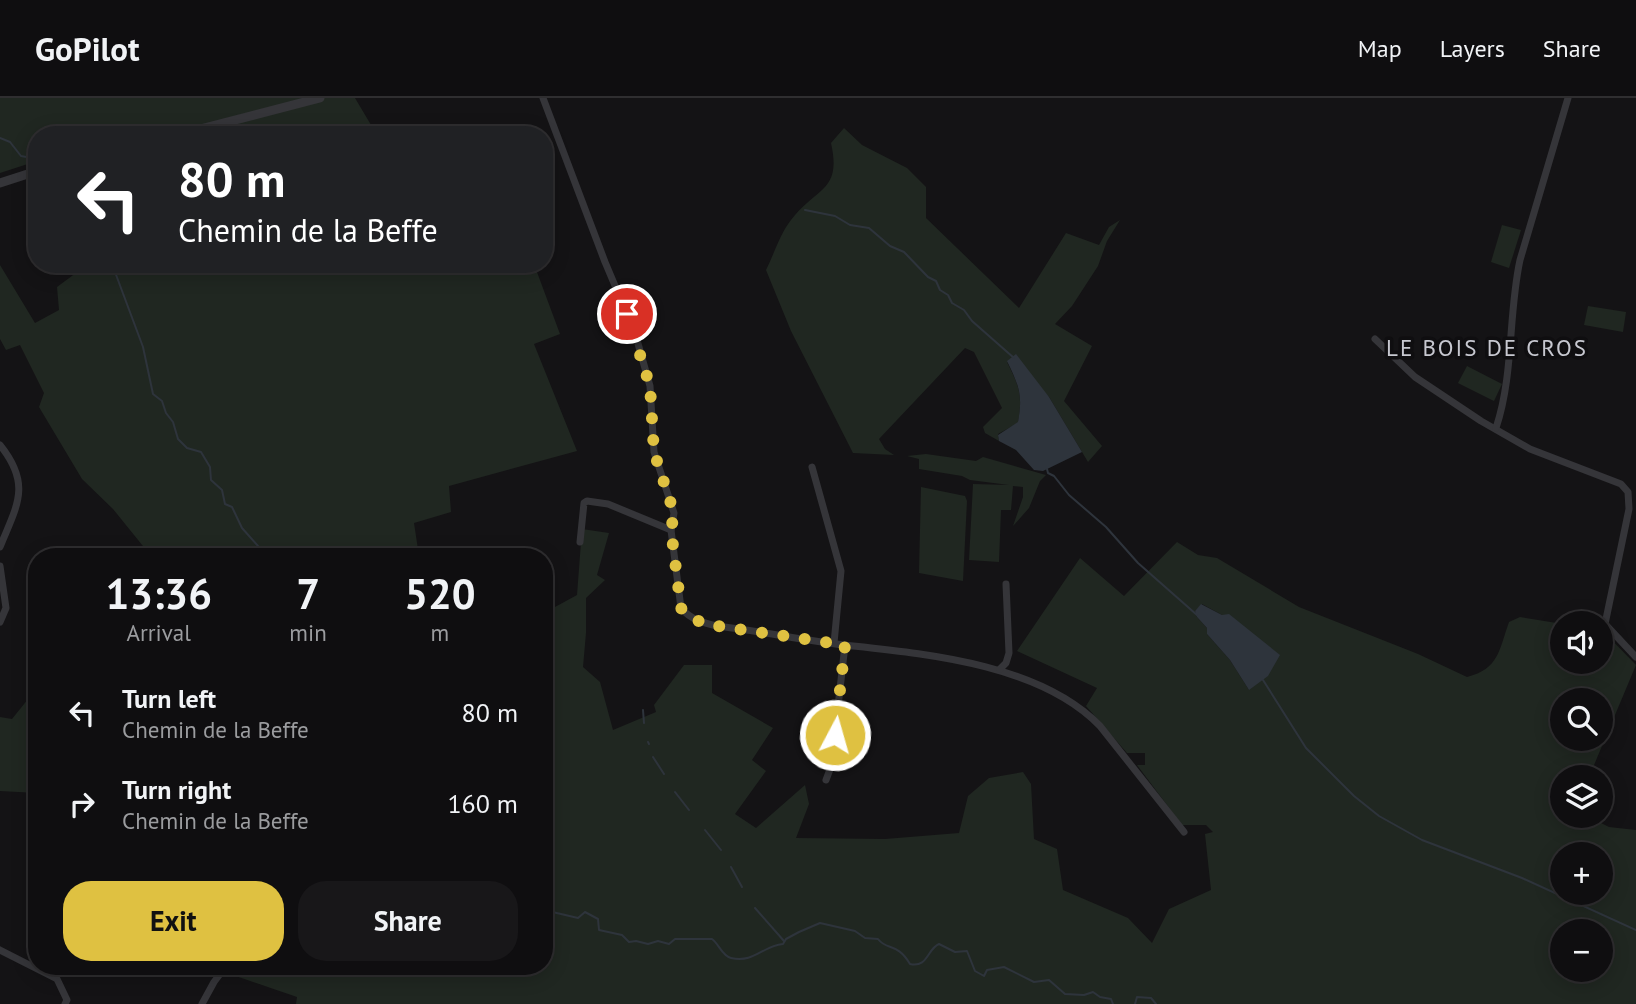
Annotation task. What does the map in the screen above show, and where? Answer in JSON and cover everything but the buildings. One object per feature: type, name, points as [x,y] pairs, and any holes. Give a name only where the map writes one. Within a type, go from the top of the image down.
[{"type":"street","points":[[212,126],[320,98]]},
{"type":"street","points":[[543,98],[642,357],[652,398],[654,452],[674,513],[671,530],[681,608],[686,614],[704,624],[845,645],[884,648],[1000,669],[1085,711],[1100,726],[1184,832]]},
{"type":"street","points":[[1496,428],[1506,385],[1514,287],[1568,98]]},
{"type":"street","points":[[2,182],[28,174]]},
{"type":"street","points":[[1375,340],[1419,380],[1481,421],[1530,449],[1607,477],[1625,487],[1629,509],[1605,624],[1636,657]]},
{"type":"street","points":[[0,445],[16,467],[20,495],[0,547]]},
{"type":"street","points":[[811,467],[841,572],[834,643]]},
{"type":"street","points":[[580,541],[582,509],[587,501],[608,504],[671,530]]},
{"type":"street","points":[[0,566],[6,608],[0,622]]},
{"type":"street","points":[[1000,669],[1006,663],[1009,653],[1006,584]]},
{"type":"street","points":[[826,780],[839,745],[835,735],[845,645]]},
{"type":"street","points":[[0,950],[28,964]]},
{"type":"street","points":[[49,975],[57,979],[67,1000],[65,1004]]},
{"type":"street","points":[[202,1004],[219,975]]},
{"type":"shaded area","points":[[0,98],[355,98],[372,126],[28,126],[28,164],[0,173]]},
{"type":"shaded area","points":[[844,128],[862,145],[907,168],[926,187],[926,218],[1019,308],[1066,233],[1099,245],[1109,227],[1120,220],[1107,241],[1098,266],[1072,306],[1055,324],[1092,346],[1064,401],[1102,446],[1088,462],[1049,397],[1007,362],[1019,391],[1018,423],[998,434],[999,441],[985,433],[983,427],[1002,408],[974,352],[965,348],[879,439],[885,449],[894,455],[853,453],[791,331],[766,270],[791,220],[830,180],[833,171],[831,143]]},
{"type":"shaded area","points":[[1502,225],[1521,230],[1509,268],[1491,262]]},
{"type":"shaded area","points":[[0,265],[35,323],[59,310],[57,287],[76,273],[537,273],[560,334],[534,344],[577,451],[449,486],[451,512],[414,523],[418,548],[145,548],[113,509],[82,479],[39,407],[44,393],[20,345],[6,350],[0,339]]},
{"type":"shaded area","points":[[1588,306],[1626,312],[1623,332],[1584,325]]},
{"type":"shaded area","points":[[1016,354],[1049,397],[1082,452],[1043,471],[1034,470],[1016,450],[999,441],[998,435],[1018,422],[1019,391],[1007,361]]},
{"type":"shaded area","points":[[1467,366],[1502,384],[1494,401],[1458,383]]},
{"type":"shaded area","points":[[926,454],[976,461],[983,457],[1046,475],[1040,481],[1029,508],[1013,526],[1023,497],[1023,487],[1013,486],[1011,510],[1001,510],[999,562],[969,560],[973,484],[1009,485],[919,469],[919,459],[907,456]]},
{"type":"shaded area","points":[[921,487],[965,496],[967,501],[963,581],[919,573]]},
{"type":"shaded area","points":[[582,529],[609,533],[597,575],[605,580],[586,598],[583,667],[600,682],[613,730],[656,712],[654,705],[684,665],[712,665],[712,693],[773,728],[752,760],[766,771],[735,814],[756,828],[805,785],[809,804],[796,838],[885,839],[959,833],[968,796],[989,778],[1023,772],[1031,784],[1034,839],[1057,849],[1063,890],[1128,918],[1152,943],[1169,909],[1211,890],[1205,834],[1213,832],[1206,825],[1182,825],[1137,765],[1145,765],[1145,753],[1127,753],[1086,706],[1097,688],[1017,651],[1080,558],[1124,596],[1177,542],[1198,555],[1217,558],[1299,607],[1418,654],[1467,677],[1486,669],[1492,663],[1500,650],[1509,622],[1520,617],[1550,622],[1550,674],[1613,674],[1613,641],[1636,665],[1613,720],[1613,688],[1550,688],[1550,751],[1600,751],[1594,765],[1550,765],[1550,828],[1636,830],[1636,1004],[296,1004],[297,997],[233,975],[553,975],[553,608],[577,595]],"holes":[[[1202,604],[1222,615],[1249,690],[1230,660],[1207,634],[1207,628],[1195,611]]]},
{"type":"shaded area","points":[[1201,604],[1222,615],[1229,614],[1280,655],[1268,676],[1249,690],[1197,617],[1195,611]]},
{"type":"shaded area","points":[[28,699],[28,793],[0,791],[0,717],[12,719]]},
{"type":"waterway","points":[[0,138],[10,142],[21,156],[28,157]]},
{"type":"waterway","points":[[805,210],[835,216],[850,225],[869,228],[890,246],[904,252],[928,277],[936,281],[952,303],[964,310],[972,321],[1014,358]]},
{"type":"waterway","points":[[115,273],[143,347],[153,394],[162,401],[178,439],[187,448],[201,452],[210,467],[211,480],[222,490],[225,504],[232,507],[242,528],[260,548]]},
{"type":"waterway","points":[[1047,469],[1069,495],[1106,527],[1138,563],[1197,615]]},
{"type":"waterway","points":[[1263,680],[1306,748],[1354,796],[1379,816],[1422,840],[1522,878],[1636,930]]},
{"type":"waterway","points":[[643,710],[644,723]]},
{"type":"waterway","points":[[653,757],[664,774]]},
{"type":"waterway","points":[[675,792],[689,810]]},
{"type":"waterway","points":[[705,830],[721,850]]},
{"type":"waterway","points":[[731,867],[742,887]]},
{"type":"waterway","points":[[755,908],[784,941]]},
{"type":"waterway","points":[[553,912],[578,918],[585,912],[598,919],[599,930],[622,935],[629,942],[648,944],[658,941],[669,944],[675,939],[712,939],[725,955],[739,959],[783,944],[786,939],[820,923],[855,931],[865,938],[878,939],[901,953],[910,964],[924,961],[939,944],[955,952],[967,951],[975,971],[984,976],[987,970],[1004,967],[1034,982],[1049,980],[1065,994],[1084,995],[1093,992],[1100,997],[1111,999],[1113,1004]]},
{"type":"waterway","points":[[1135,1004],[1137,997],[1151,998],[1156,1004]]},
{"type":"district","name":"LE BOIS DE CROS","points":[[1487,347]]},
{"type":"route","points":[[627,314],[650,386],[654,452],[673,505],[671,530],[681,608],[704,624],[845,645],[835,735]]}]
